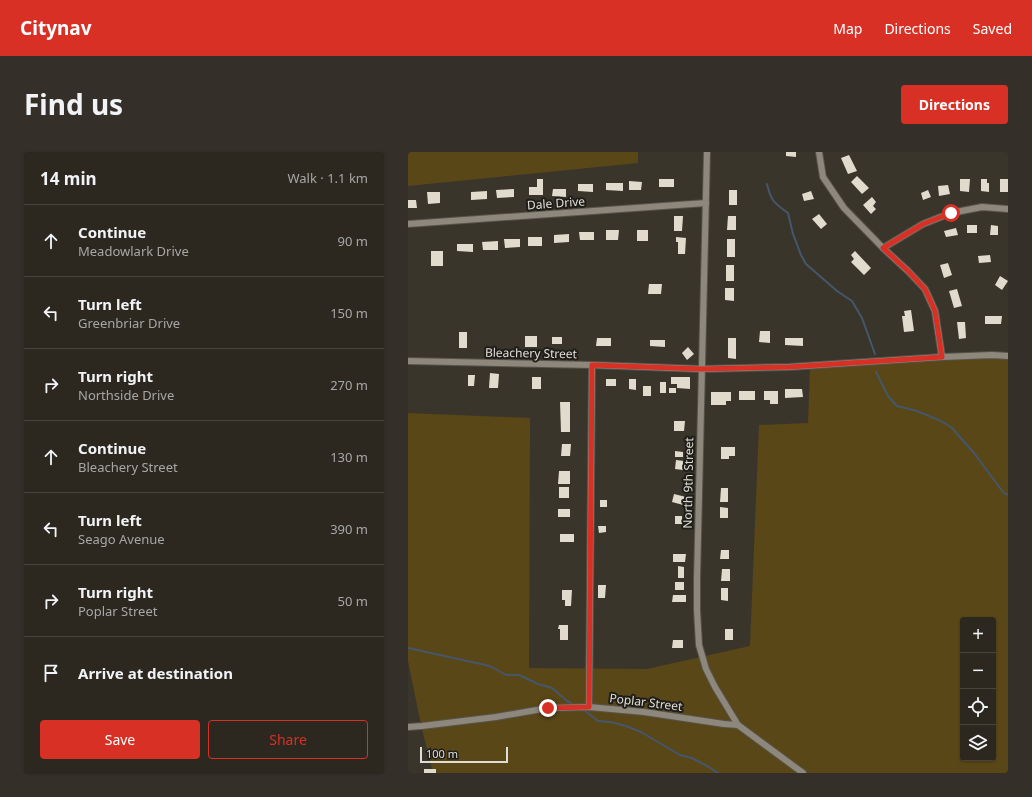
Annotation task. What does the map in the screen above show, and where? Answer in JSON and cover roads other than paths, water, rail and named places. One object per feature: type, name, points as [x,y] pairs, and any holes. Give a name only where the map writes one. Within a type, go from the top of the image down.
[{"type":"street","name":"North 9th Street","points":[[707,152],[697,610],[699,645],[706,669],[738,725],[803,773]]},
{"type":"street","points":[[819,152],[824,177],[844,208],[925,289],[935,311],[942,357]]},
{"type":"street","name":"Dale Drive","points":[[408,224],[706,203]]},
{"type":"street","points":[[883,248],[923,224],[951,213],[982,207],[1008,209]]},
{"type":"street","name":"Bleachery Street","points":[[408,361],[702,369],[789,367],[942,357],[992,355],[1008,356]]},
{"type":"street","points":[[589,707],[592,365]]},
{"type":"street","name":"Poplar Street","points":[[408,727],[496,717],[548,708],[589,707],[644,712],[738,725]]},
{"type":"waterway","points":[[767,184],[774,201],[779,207],[788,213],[793,234],[806,264],[837,291],[852,301],[862,318],[875,354]]},
{"type":"waterway","points":[[876,372],[888,396],[897,406],[917,411],[951,427],[974,453],[1003,492],[1008,495]]},
{"type":"waterway","points":[[408,648],[490,666],[506,675],[519,675],[538,684],[552,688],[571,703]]},
{"type":"waterway","points":[[583,709],[598,721],[611,722],[641,732],[680,755],[692,758],[718,773]]}]
